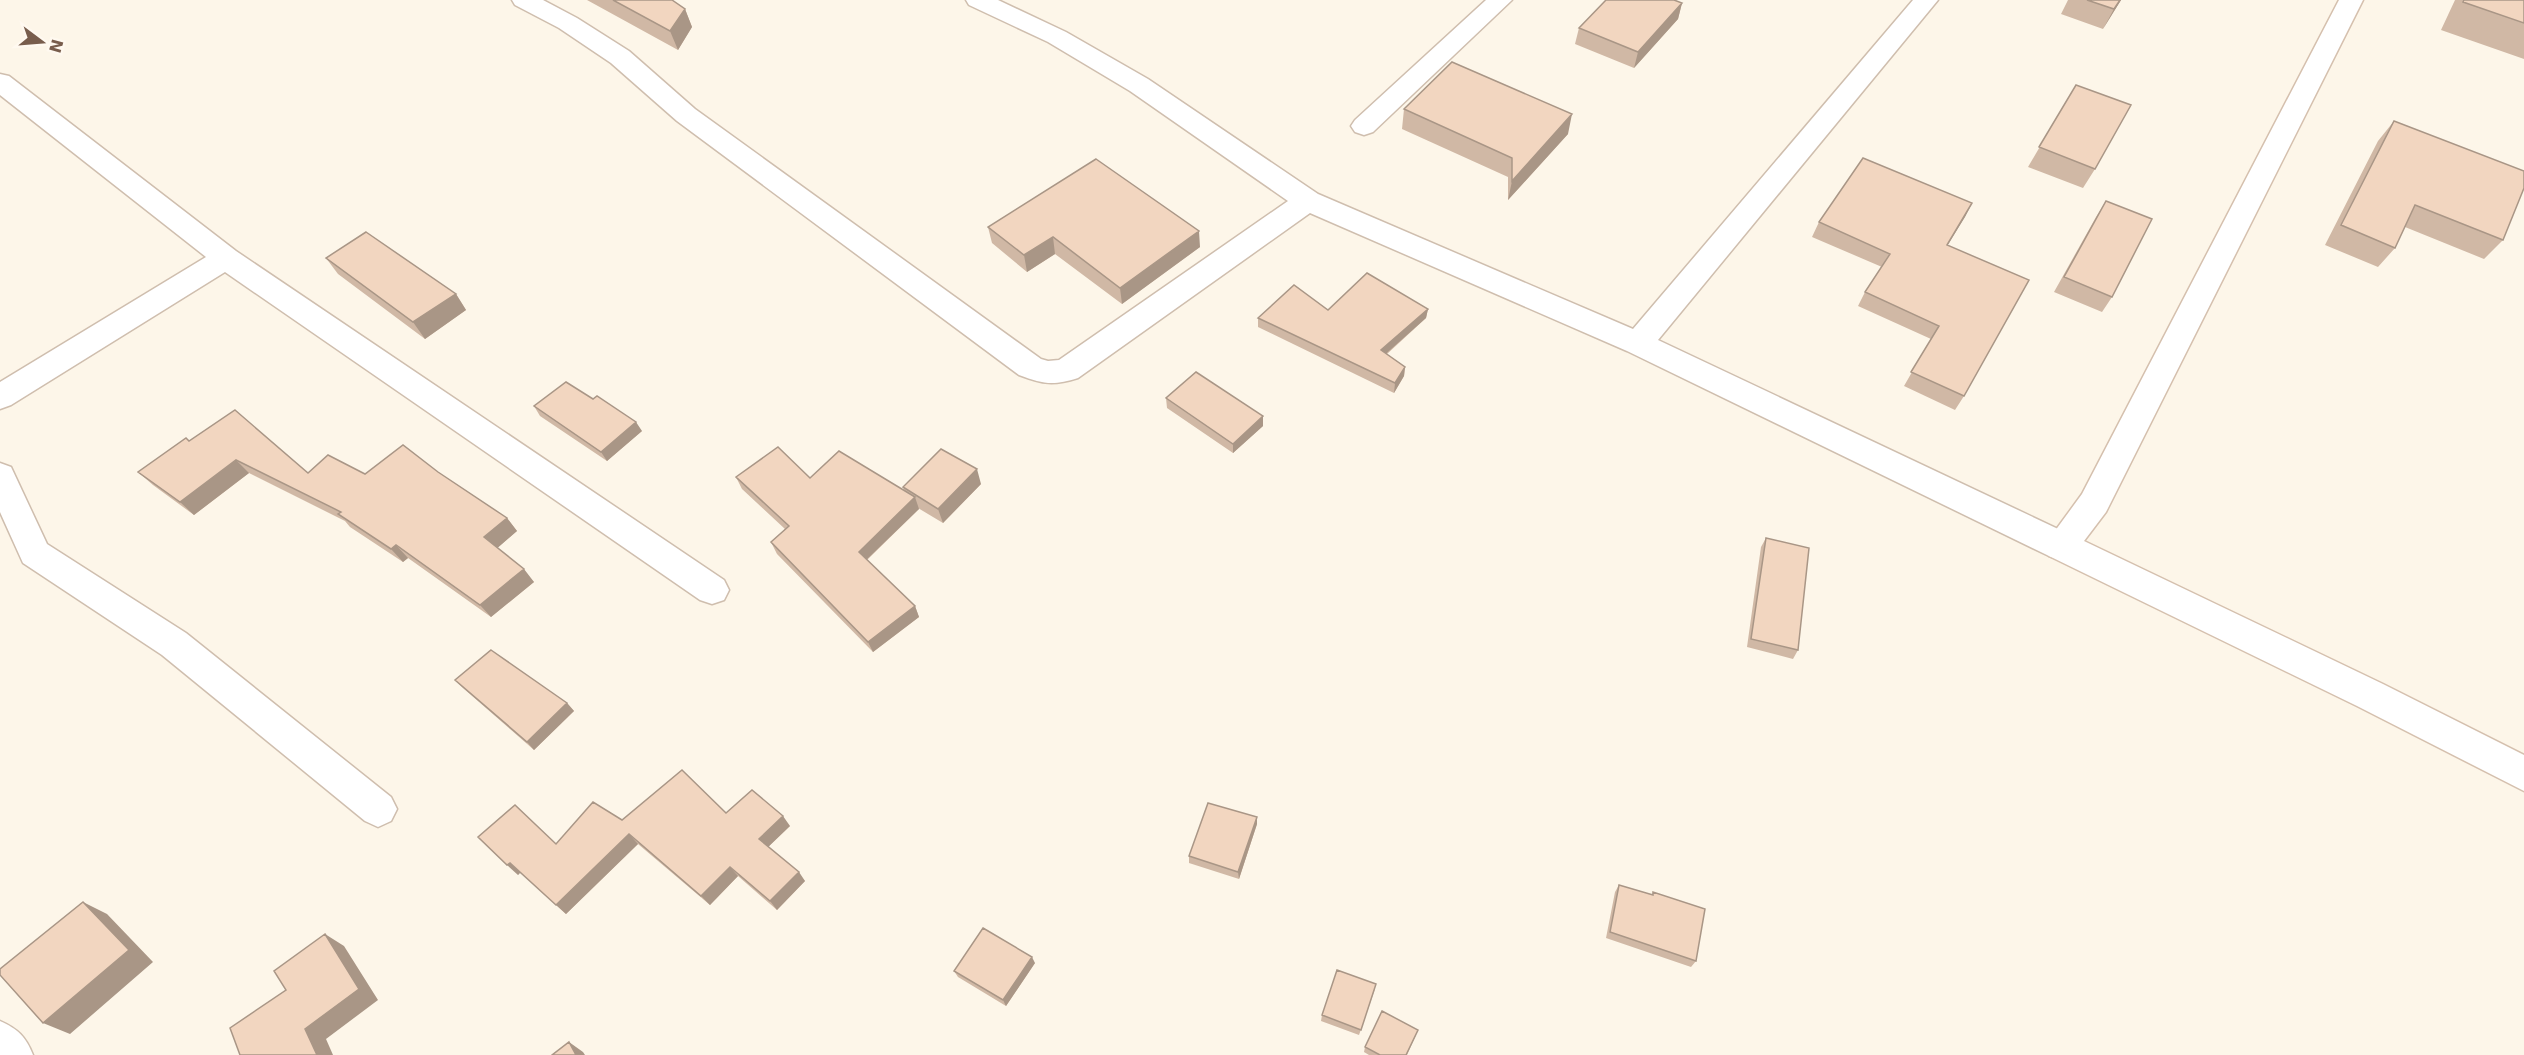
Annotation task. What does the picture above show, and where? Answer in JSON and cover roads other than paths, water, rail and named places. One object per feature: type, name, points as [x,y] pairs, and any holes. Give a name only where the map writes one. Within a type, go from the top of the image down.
[{"type":"street","points":[[524,0],[568,23],[620,57],[705,129],[1030,367],[1047,372],[1067,370],[1308,201]]},
{"type":"street","points":[[978,0],[1057,37],[1139,85],[1215,140],[1308,201],[1638,343],[2370,695],[2524,774]]},
{"type":"street","points":[[1364,126],[1500,0]]},
{"type":"street","points":[[1638,343],[1926,0]]},
{"type":"street","points":[[2061,546],[2094,503],[2351,0]]},
{"type":"street","points":[[0,81],[226,258],[712,590]]},
{"type":"street","points":[[0,397],[226,258]]},
{"type":"street","points":[[0,476],[35,553],[174,644],[378,809]]},
{"type":"street","points":[[0,1042],[12,1055]]}]
